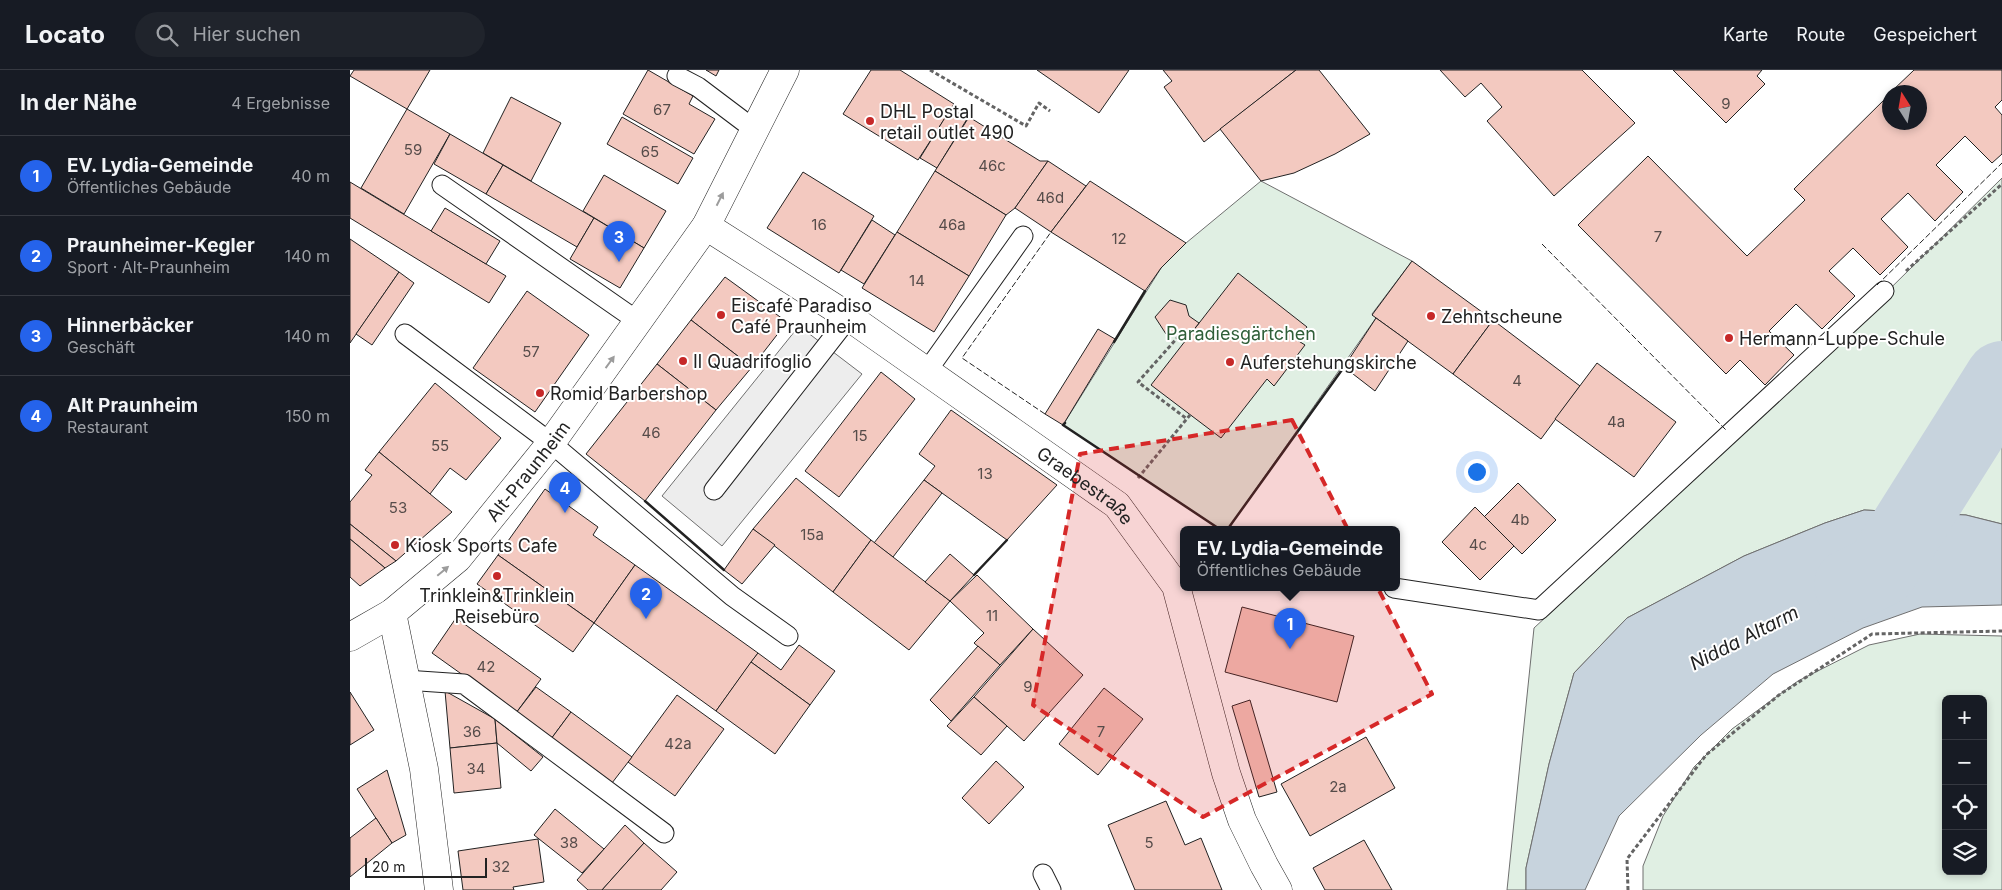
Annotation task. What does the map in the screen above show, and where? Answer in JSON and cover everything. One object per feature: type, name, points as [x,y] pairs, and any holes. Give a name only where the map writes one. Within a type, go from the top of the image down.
[{"type":"main road","name":"Alt-Praunheim","points":[[350,637],[392,613],[458,558],[551,443],[706,226],[786,70]]},
{"type":"main road","name":"Graebestraße","points":[[706,226],[849,317],[1117,505],[1180,586]]},
{"type":"main road","name":"Graebestraße","points":[[1181,591],[1232,789],[1242,820],[1278,890]]},
{"type":"main road","points":[[392,613],[424,769],[439,890]]},
{"type":"lane","points":[[676,76],[698,88],[755,130]]},
{"type":"lane","points":[[442,185],[639,322]]},
{"type":"lane","points":[[927,371],[1023,236]]},
{"type":"lane","points":[[1400,589],[1538,610],[1884,291]]},
{"type":"lane","points":[[714,490],[849,317]]},
{"type":"lane","points":[[405,334],[551,443],[732,596],[788,636]]},
{"type":"lane","points":[[405,680],[464,684],[664,833]]},
{"type":"path","points":[[930,70],[1026,126],[1039,103],[1050,111]]},
{"type":"path","points":[[1884,291],[2002,184]]},
{"type":"path","points":[[1178,336],[1138,382],[1187,419]]},
{"type":"path","points":[[1138,477],[1190,415]]},
{"type":"path","points":[[1628,890],[1627,859],[1706,755],[1779,695],[1872,634],[2002,631]]},
{"type":"highlighted area","points":[[1292,420],[1432,694],[1203,817],[1033,705],[1080,454]]},
{"type":"green space","points":[[2002,178],[2002,524],[1966,515],[1864,510],[1825,523],[1744,556],[1627,618],[1574,673],[1549,764],[1526,868],[1526,890],[1507,890],[1534,628],[1741,436]]},
{"type":"green space","name":"Paradiesgärtchen","points":[[1261,181],[1412,261],[1372,314],[1376,318],[1230,526],[1215,526],[1063,425],[1161,268],[1186,243]]},
{"type":"green space","points":[[1920,634],[2002,636],[2002,890],[1643,890],[1643,866],[1663,816],[1694,767],[1732,729],[1798,681],[1869,645]]},
{"type":"shaded area","points":[[799,326],[862,374],[722,546],[662,496]]},
{"type":"water","points":[[1864,510],[1966,515],[2002,524],[2002,605],[1922,607],[1863,628],[1773,674],[1701,735],[1619,816],[1585,890],[1526,890],[1526,868],[1549,764],[1574,673],[1627,618],[1744,556],[1825,523]]},
{"type":"building","points":[[354,70],[430,70],[407,109],[350,76]]},
{"type":"building","points":[[648,70],[693,96],[689,104],[715,119],[694,154],[623,114]]},
{"type":"building","points":[[706,70],[719,70],[716,76]]},
{"type":"building","points":[[871,70],[900,70],[954,104],[918,160],[843,114]]},
{"type":"building","points":[[1037,70],[1129,70],[1099,113]]},
{"type":"building","points":[[1163,70],[1296,70],[1204,142],[1164,87],[1172,81]]},
{"type":"building","points":[[1296,70],[1319,70],[1370,134],[1335,154],[1294,173],[1261,181],[1220,129]]},
{"type":"building","points":[[1440,70],[1582,70],[1635,123],[1554,196],[1487,121],[1502,107],[1481,83],[1465,97]]},
{"type":"building","points":[[1673,70],[1762,70],[1757,76],[1765,84],[1726,123]]},
{"type":"building","points":[[1914,70],[2002,70],[2002,100],[1995,107],[2002,115],[2002,154],[1992,163],[1965,136],[1936,165],[1963,192],[1935,221],[1908,193],[1881,219],[1908,247],[1880,275],[1853,248],[1829,271],[1855,296],[1822,329],[1796,304],[1769,331],[1794,355],[1765,385],[1740,360],[1726,374],[1578,225],[1648,156],[1747,256],[1805,200],[1794,189],[1882,102],[1882,130],[1927,130],[1927,85],[1898,85]]},
{"type":"building","points":[[511,97],[561,123],[531,181],[483,153]]},
{"type":"building","points":[[951,108],[967,119],[937,168],[920,158]]},
{"type":"building","points":[[407,109],[450,134],[404,214],[361,188]]},
{"type":"building","points":[[622,117],[693,158],[678,184],[607,144]]},
{"type":"building","points":[[969,117],[1040,161],[1048,161],[1015,208],[1006,215],[935,171]]},
{"type":"building","points":[[450,134],[503,165],[486,194],[434,164]]},
{"type":"building","points":[[1048,161],[1086,186],[1051,232],[1015,208]]},
{"type":"building","points":[[503,165],[594,218],[577,247],[486,194]]},
{"type":"building","points":[[935,171],[1006,215],[969,276],[897,232]]},
{"type":"building","points":[[803,172],[874,216],[839,273],[767,228]]},
{"type":"building","points":[[604,175],[666,211],[644,248],[583,211]]},
{"type":"building","points":[[1090,181],[1186,243],[1161,268],[1145,291],[1051,232]]},
{"type":"building","points":[[350,182],[506,276],[489,303],[350,218]]},
{"type":"building","points":[[445,208],[500,241],[486,264],[431,231]]},
{"type":"building","points":[[594,218],[644,248],[620,288],[570,259]]},
{"type":"building","points":[[872,220],[895,235],[864,284],[841,270]]},
{"type":"building","points":[[897,232],[969,276],[934,332],[862,288]]},
{"type":"building","points":[[350,239],[399,272],[350,343]]},
{"type":"building","name":"Zehntscheune","points":[[1412,261],[1493,320],[1453,374],[1372,315]]},
{"type":"building","points":[[399,272],[414,283],[372,345],[356,334]]},
{"type":"building","name":"Auferstehungskirche","points":[[1238,273],[1307,327],[1297,340],[1305,345],[1274,386],[1267,379],[1221,438],[1151,385]]},
{"type":"building","points":[[725,277],[787,322],[752,367],[691,320]]},
{"type":"building","points":[[527,291],[589,335],[535,412],[473,368]]},
{"type":"building","points":[[1170,300],[1186,305],[1189,316],[1199,323],[1185,341],[1175,333],[1166,334],[1155,317]]},
{"type":"building","points":[[1376,318],[1408,341],[1375,391],[1344,367]]},
{"type":"building","points":[[691,320],[752,367],[716,410],[657,364]]},
{"type":"building","points":[[1493,320],[1580,386],[1541,439],[1453,374]]},
{"type":"building","points":[[1098,329],[1115,339],[1063,425],[1045,414]]},
{"type":"building","points":[[1597,363],[1676,422],[1634,477],[1555,419]]},
{"type":"building","points":[[657,364],[716,410],[645,501],[586,454]]},
{"type":"building","points":[[881,372],[915,399],[839,497],[805,471]]},
{"type":"building","points":[[435,383],[501,438],[466,480],[450,468],[430,494],[379,452]]},
{"type":"building","points":[[951,410],[1057,485],[1007,540],[924,480],[935,466],[919,454]]},
{"type":"building","points":[[379,452],[452,512],[396,561],[350,524],[350,502],[372,475],[365,470]]},
{"type":"building","points":[[796,478],[871,540],[833,592],[753,529]]},
{"type":"building","points":[[924,480],[942,493],[893,557],[874,543]]},
{"type":"building","points":[[1518,483],[1556,520],[1522,554],[1484,517]]},
{"type":"building","points":[[545,489],[598,527],[593,535],[635,565],[594,623],[498,555]]},
{"type":"building","points":[[1475,507],[1514,546],[1480,580],[1442,542]]},
{"type":"building","points":[[350,524],[396,561],[385,568],[350,539]]},
{"type":"building","points":[[753,529],[775,545],[742,584],[724,570]]},
{"type":"building","points":[[350,539],[385,568],[360,586],[350,577]]},
{"type":"building","points":[[871,540],[950,601],[909,650],[833,592]]},
{"type":"building","points":[[950,554],[974,575],[950,601],[925,582]]},
{"type":"building","points":[[498,555],[594,623],[573,652],[477,584]]},
{"type":"building","points":[[635,565],[758,653],[716,711],[594,623]]},
{"type":"building","points":[[977,575],[1033,629],[1000,665],[974,643],[984,633],[950,601]]},
{"type":"building","points":[[1242,607],[1354,636],[1337,702],[1225,672]]},
{"type":"building","points":[[456,618],[541,679],[516,713],[432,653]]},
{"type":"building","points":[[1033,629],[1083,675],[1024,741],[974,697]]},
{"type":"building","points":[[799,645],[835,671],[810,705],[751,662],[758,653],[781,670]]},
{"type":"building","points":[[978,646],[1000,665],[951,721],[930,700]]},
{"type":"building","points":[[751,662],[810,705],[775,754],[716,711]]},
{"type":"building","points":[[536,687],[571,712],[551,739],[516,713]]},
{"type":"building","points":[[1104,688],[1143,719],[1098,775],[1059,744]]},
{"type":"building","points":[[445,691],[495,719],[497,743],[450,748]]},
{"type":"building","points":[[350,692],[374,730],[350,745]]},
{"type":"building","points":[[677,695],[724,729],[675,796],[628,762]]},
{"type":"building","points":[[974,697],[1007,726],[981,755],[947,726]]},
{"type":"building","points":[[1250,700],[1277,792],[1259,797],[1232,706]]},
{"type":"building","points":[[571,712],[632,757],[612,783],[551,739]]},
{"type":"building","points":[[495,719],[543,757],[531,771],[497,743]]},
{"type":"building","points":[[1366,737],[1395,788],[1310,836],[1281,784]]},
{"type":"building","points":[[497,743],[501,788],[454,793],[450,748]]},
{"type":"building","points":[[996,761],[1024,787],[989,824],[962,798]]},
{"type":"building","points":[[387,770],[406,835],[392,843],[357,789]]},
{"type":"building","points":[[1166,801],[1185,845],[1201,838],[1222,890],[1135,890],[1108,825]]},
{"type":"building","points":[[555,809],[604,849],[582,873],[534,835]]},
{"type":"building","points":[[376,818],[392,843],[350,877],[350,838]]},
{"type":"building","points":[[625,825],[644,843],[602,890],[588,890],[577,880]]},
{"type":"building","points":[[538,839],[544,882],[513,887],[514,890],[463,890],[458,851]]},
{"type":"building","points":[[1364,840],[1392,890],[1325,890],[1313,868]]},
{"type":"building","points":[[644,843],[677,872],[661,890],[602,890]]},
{"type":"waterway","name":"Nidda Altarm","points":[[1851,585],[1881,570],[2002,378]]},
{"type":"fence","points":[[1877,285],[2002,163]]},
{"type":"fence","points":[[1045,414],[962,358],[1051,232]]},
{"type":"fence","points":[[1542,244],[1726,430]]},
{"type":"wall","points":[[1114,342],[1145,291]]},
{"type":"wall","points":[[1230,526],[1344,367]]},
{"type":"wall","points":[[1065,423],[1063,425],[1215,526]]},
{"type":"wall","points":[[645,501],[724,570]]},
{"type":"wall","points":[[974,575],[1007,540]]},
{"type":"place","name":"DHL Postal retail outlet 490","points":[[870,121]]},
{"type":"place","name":"Hinnerbäcker","points":[[619,262]]},
{"type":"place","name":"Eiscafé Paradiso Café Praunheim","points":[[721,315]]},
{"type":"place","name":"Zehntscheune","points":[[1431,316]]},
{"type":"place","name":"Hermann-Luppe-Schule","points":[[1729,338]]},
{"type":"place","name":"Il Quadrifoglio","points":[[683,361]]},
{"type":"place","name":"Auferstehungskirche","points":[[1230,362]]},
{"type":"place","name":"Romid Barbershop","points":[[540,393]]},
{"type":"place","name":"Alt Praunheim","points":[[565,513]]},
{"type":"place","name":"Kiosk Sports Cafe","points":[[395,545]]},
{"type":"place","name":"Trinklein&Trinklein Reisebüro","points":[[497,576]]},
{"type":"place","name":"Praunheimer-Kegler","points":[[646,619]]},
{"type":"place","name":"EV. Lydia-Gemeinde","points":[[1290,649]]}]
